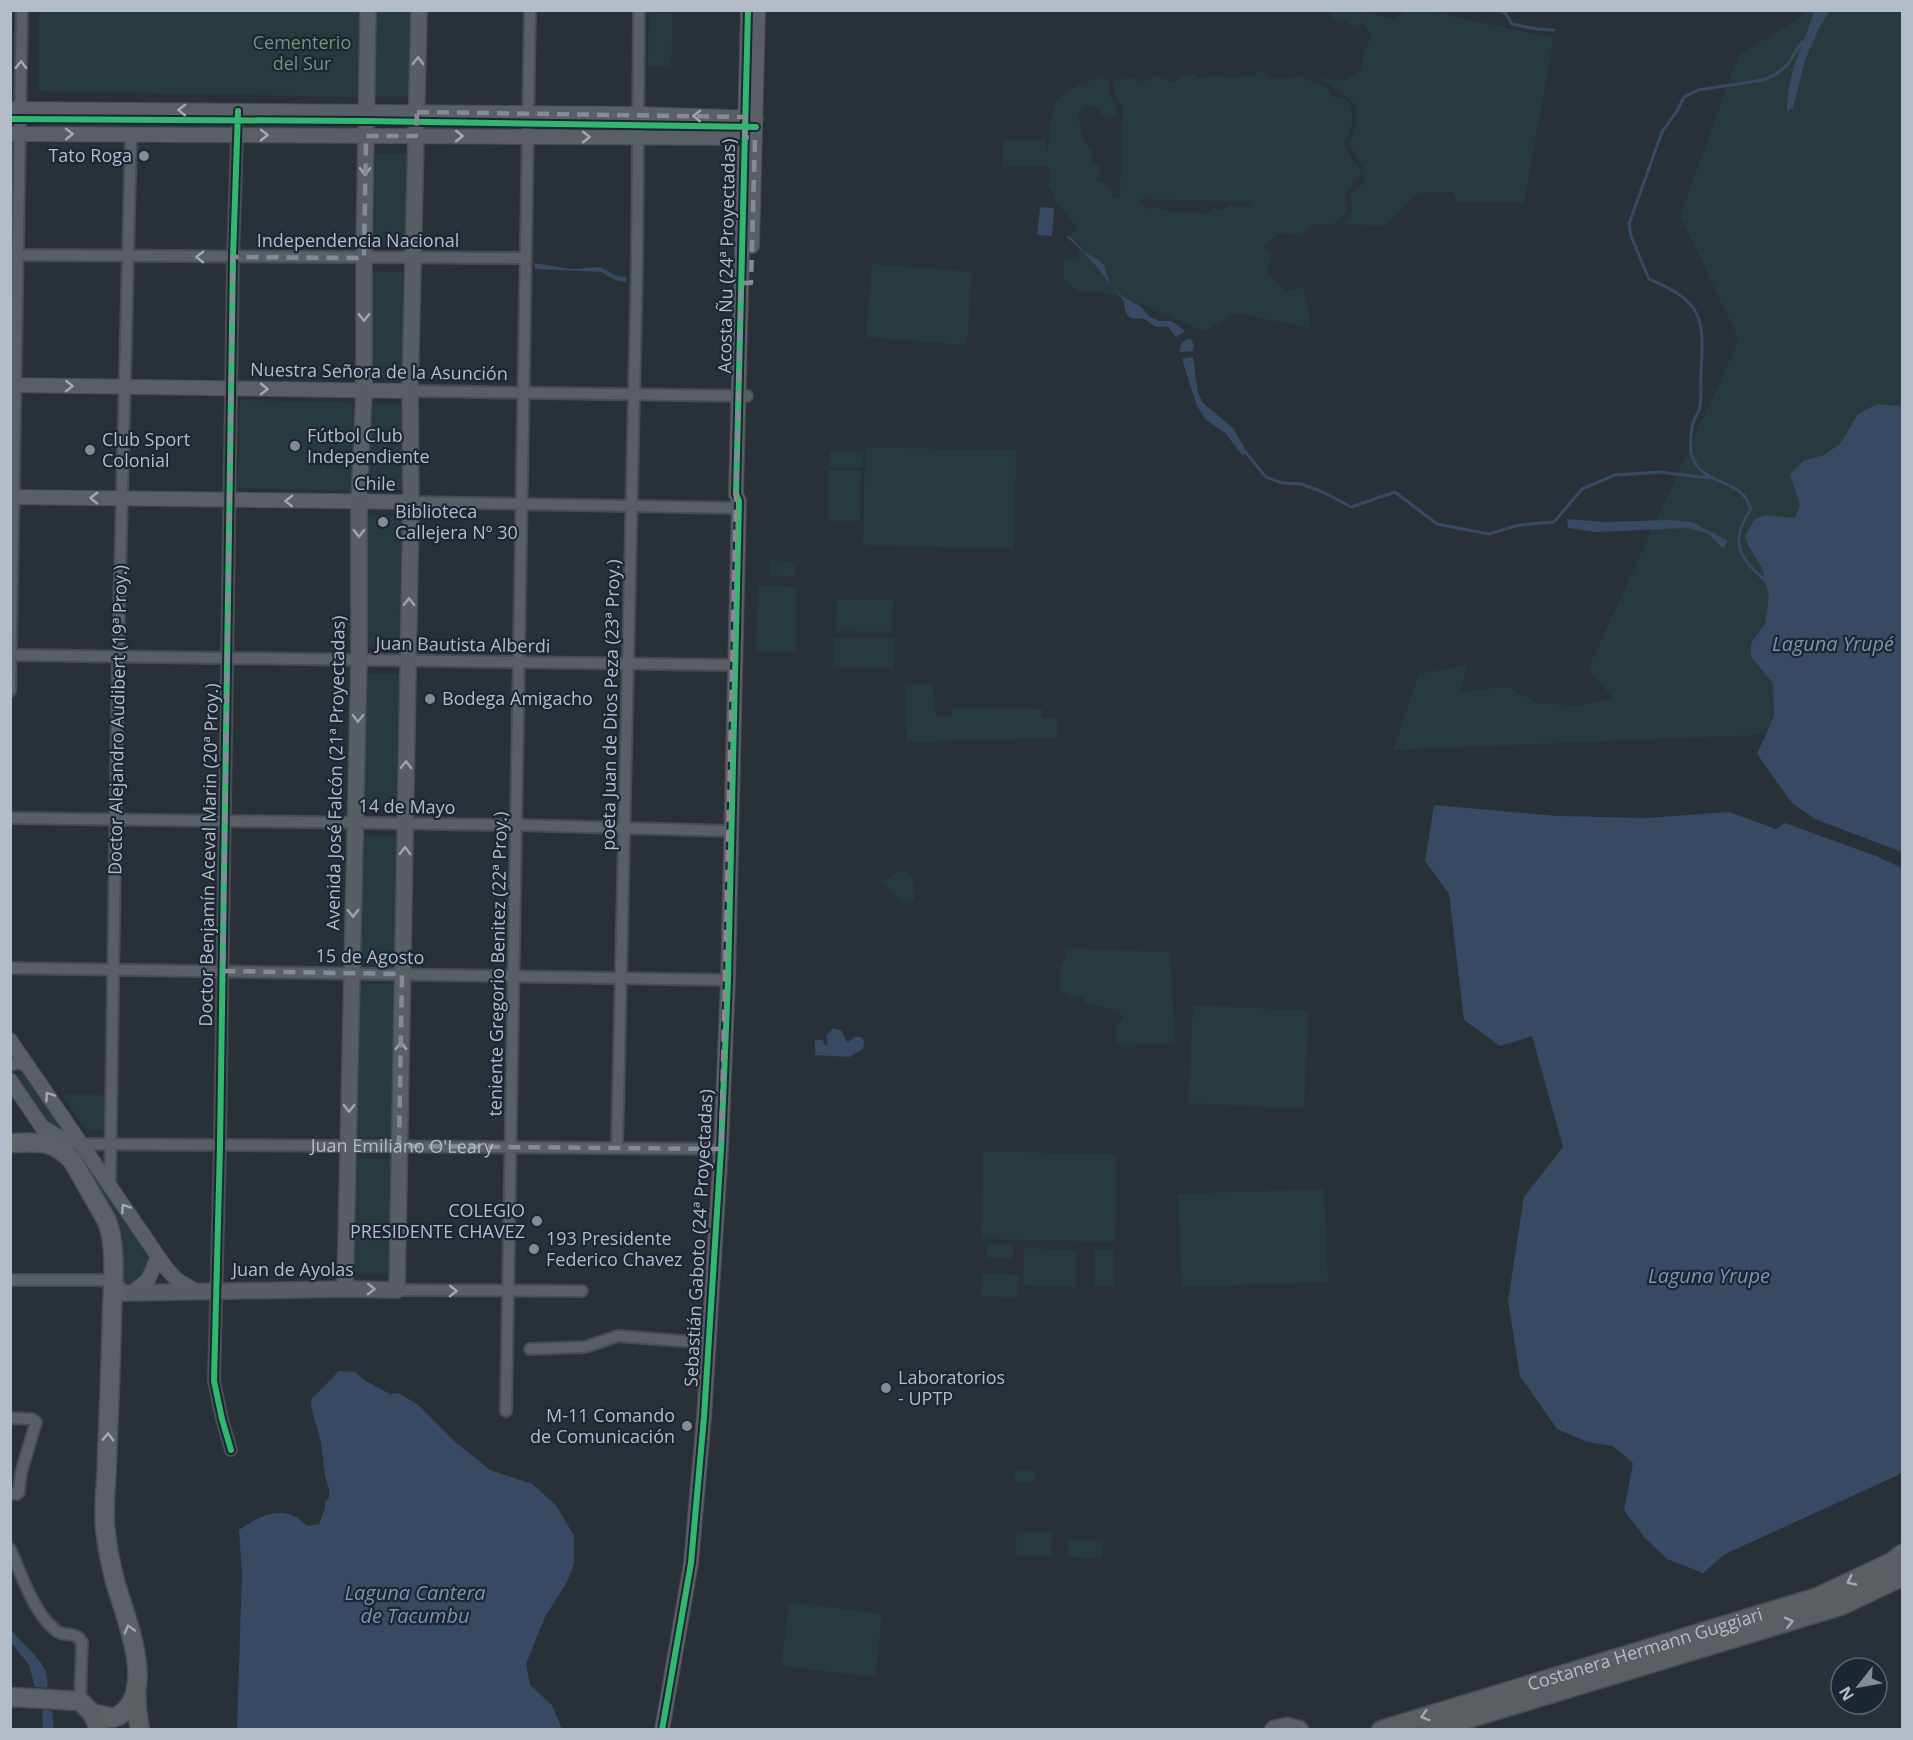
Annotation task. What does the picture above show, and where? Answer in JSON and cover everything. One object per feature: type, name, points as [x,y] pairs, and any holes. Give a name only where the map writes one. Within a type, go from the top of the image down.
[{"type":"highway","name":"Costanera Hermann Guggiari","points":[[1381,1730],[1818,1597],[1892,1562],[1902,1554]]},
{"type":"highway","name":"Costanera Hermann Guggiari","points":[[1431,1730],[1747,1633],[1804,1618],[1840,1606],[1902,1575]]},
{"type":"highway","points":[[136,1686],[140,1730]]},
{"type":"highway","points":[[1274,1730],[1287,1727],[1299,1730]]},
{"type":"main road","name":"Avenida José Falcón (21ª Proyectadas)","points":[[345,1289],[359,660],[359,501],[364,390],[368,10]]},
{"type":"main road","points":[[397,1290],[411,502],[410,391],[419,10]]},
{"type":"main road","points":[[10,1143],[48,1143],[77,1152],[110,1231],[124,1288],[112,1310],[105,1524],[111,1565],[135,1649],[138,1670],[133,1700],[127,1711],[113,1718],[91,1715],[51,1699],[10,1697]]},
{"type":"main road","name":"Juan de Ayolas","points":[[124,1288],[196,1291],[397,1290]]},
{"type":"street","points":[[10,691],[16,109],[22,10]]},
{"type":"street","name":"teniente Gregorio Benitez (22ª Proy.)","points":[[506,1411],[530,10]]},
{"type":"street","name":"poeta Juan de Dios Peza (23ª Proy.)","points":[[617,1148],[637,262],[639,10]]},
{"type":"street","name":"Acosta Ñu (24ª Proyectadas)","points":[[748,10],[751,117]]},
{"type":"street","name":"Acosta Ñu (24ª Proyectadas)","points":[[739,505],[736,494],[743,396],[750,137],[758,10]]},
{"type":"street","points":[[16,109],[751,117]]},
{"type":"street","name":"Doctor Benjamín Aceval Marin (20ª Proy.)","points":[[231,1450],[214,1381],[218,1290],[233,257],[238,111]]},
{"type":"street","points":[[16,134],[750,137]]},
{"type":"street","name":"Doctor Alejandro Audibert (19ª Proy.)","points":[[110,1184],[118,656],[124,499],[131,135]]},
{"type":"street","name":"Independencia Nacional","points":[[14,255],[525,258]]},
{"type":"street","name":"Nuestra Señora de la Asunción","points":[[13,385],[743,396]]},
{"type":"street","name":"Chile","points":[[12,497],[632,506],[739,505]]},
{"type":"street","points":[[734,665],[739,505]]},
{"type":"street","name":"Juan Bautista Alberdi","points":[[11,654],[734,665]]},
{"type":"street","name":"Sebastián Gaboto (24ª Proyectadas)","points":[[662,1730],[691,1563],[708,1343],[721,1149],[728,980],[734,665]]},
{"type":"street","name":"14 de Mayo","points":[[10,818],[517,825],[732,831]]},
{"type":"street","name":"15 de Agosto","points":[[10,968],[728,980]]},
{"type":"street","points":[[10,1040],[29,1067],[77,1152]]},
{"type":"street","points":[[10,1065],[19,1063],[29,1067]]},
{"type":"street","points":[[11,1081],[42,1127],[77,1152],[110,1184],[158,1257],[177,1280],[196,1291]]},
{"type":"street","name":"Juan Emiliano O'Leary","points":[[77,1152],[111,1144],[721,1149]]},
{"type":"street","points":[[124,1288],[148,1280],[158,1257]]},
{"type":"street","name":"Juan de Ayolas","points":[[10,1280],[124,1288]]},
{"type":"street","name":"Juan de Ayolas","points":[[397,1290],[582,1291]]},
{"type":"street","points":[[530,1349],[585,1347],[618,1336],[708,1343]]},
{"type":"street","points":[[10,1418],[32,1419],[36,1422],[21,1473],[20,1492],[10,1493]]},
{"type":"street","points":[[10,1549],[38,1609],[48,1623],[58,1632],[81,1639],[91,1715]]},
{"type":"highlighted area","points":[[417,112],[745,117],[745,137],[755,138],[751,283],[741,283],[721,1149],[399,1146],[402,974],[223,971],[233,257],[364,258],[366,136],[416,136]]},
{"type":"green space","points":[[14,11],[19,11],[15,95],[13,92]]},
{"type":"green space","name":"Cementerio del Sur","points":[[39,11],[359,11],[358,97],[38,91]]},
{"type":"green space","points":[[376,11],[412,11],[410,97],[374,97]]},
{"type":"green space","points":[[1329,11],[1361,11],[1394,19],[1408,11],[1428,11],[1554,38],[1524,203],[1457,202],[1453,192],[1418,193],[1385,226],[1343,224],[1352,214],[1350,194],[1365,182],[1363,168],[1349,143],[1356,125],[1355,104],[1320,78],[1344,81],[1361,71],[1364,50],[1372,37],[1363,22],[1355,28],[1346,19],[1337,23]]},
{"type":"green space","points":[[1810,11],[1902,11],[1902,729],[1393,750],[1419,674],[1468,665],[1459,692],[1508,687],[1537,703],[1578,706],[1613,698],[1588,669],[1739,340],[1680,216],[1738,56]]},
{"type":"green space","points":[[649,13],[673,14],[671,67],[648,66]]},
{"type":"green space","points":[[1263,70],[1270,79],[1303,76],[1329,89],[1332,97],[1339,97],[1349,102],[1351,109],[1352,123],[1345,143],[1350,156],[1362,172],[1345,194],[1348,212],[1332,225],[1313,224],[1301,236],[1280,233],[1263,246],[1272,254],[1267,274],[1286,291],[1304,288],[1309,313],[1309,328],[1238,313],[1203,331],[1129,299],[1102,292],[1077,291],[1063,278],[1064,260],[1076,257],[1082,244],[1068,236],[1077,228],[1057,203],[1048,185],[1051,172],[1047,166],[1003,167],[1003,140],[1046,140],[1047,150],[1051,118],[1058,100],[1063,94],[1077,86],[1103,76],[1109,82],[1109,94],[1118,110],[1116,116],[1107,120],[1096,107],[1086,105],[1080,109],[1079,121],[1084,138],[1093,154],[1091,161],[1099,166],[1101,173],[1098,181],[1108,186],[1113,197],[1120,198],[1123,105],[1119,103],[1113,88],[1113,80],[1134,78],[1143,82],[1155,76],[1174,82],[1182,76],[1194,74],[1201,79],[1213,76],[1251,77]],"holes":[[[1140,199],[1252,202],[1247,207],[1231,205],[1223,210],[1213,208],[1205,214],[1175,213],[1158,208],[1147,209]]]},
{"type":"green space","points":[[40,115],[219,116],[224,117],[225,125],[218,129],[39,128],[34,119]]},
{"type":"green space","points":[[258,117],[355,118],[357,121],[355,129],[350,130],[258,129],[252,126],[251,120]]},
{"type":"green space","points":[[430,118],[516,118],[520,127],[516,131],[430,130],[426,129],[425,122]]},
{"type":"green space","points":[[624,119],[629,128],[624,131],[543,131],[537,126],[539,120]]},
{"type":"green space","points":[[648,121],[732,122],[734,128],[729,132],[651,132],[647,128]]},
{"type":"green space","points":[[16,148],[13,244],[11,243],[12,149]]},
{"type":"green space","points":[[376,153],[408,154],[406,245],[374,244]]},
{"type":"green space","points":[[872,264],[972,272],[967,345],[866,337]]},
{"type":"green space","points":[[372,272],[406,272],[405,379],[371,378]]},
{"type":"green space","name":"Fútbol Club Independiente","points":[[240,400],[353,403],[350,491],[238,488]]},
{"type":"green space","points":[[370,404],[404,404],[402,489],[368,488]]},
{"type":"green space","points":[[865,447],[1016,451],[1014,549],[863,545]]},
{"type":"green space","points":[[830,451],[863,451],[863,468],[830,467]]},
{"type":"green space","points":[[828,470],[861,470],[860,521],[828,521]]},
{"type":"green space","points":[[368,515],[402,516],[399,648],[366,647]]},
{"type":"green space","points":[[770,560],[796,562],[795,577],[769,575]]},
{"type":"green space","points":[[758,586],[797,587],[796,653],[756,651]]},
{"type":"green space","points":[[837,599],[893,600],[892,632],[836,631]]},
{"type":"green space","points":[[834,638],[895,638],[894,668],[833,667]]},
{"type":"green space","points":[[365,674],[399,674],[396,809],[363,809]]},
{"type":"green space","points":[[932,683],[936,716],[952,716],[952,708],[1042,709],[1042,718],[1057,718],[1057,738],[907,742],[905,684]]},
{"type":"green space","points":[[363,835],[396,836],[395,958],[360,959]]},
{"type":"green space","points":[[904,870],[912,880],[914,899],[904,904],[884,884],[884,880]]},
{"type":"green space","points":[[1065,948],[1170,952],[1175,1043],[1127,1047],[1116,1042],[1115,1028],[1123,1018],[1118,1010],[1087,1004],[1081,996],[1069,998],[1059,991],[1060,966],[1066,956]]},
{"type":"green space","points":[[360,984],[394,984],[391,1137],[357,1138]]},
{"type":"green space","points":[[1193,1005],[1309,1011],[1304,1109],[1188,1103]]},
{"type":"green space","points":[[21,1073],[25,1073],[59,1123],[56,1127],[49,1127],[17,1079]]},
{"type":"green space","points":[[62,1094],[105,1095],[104,1130],[86,1130]]},
{"type":"green space","points":[[983,1151],[1117,1155],[1115,1242],[981,1239]]},
{"type":"green space","points":[[78,1153],[122,1218],[154,1259],[149,1271],[138,1282],[120,1286],[120,1232],[71,1155]]},
{"type":"green space","points":[[357,1158],[392,1159],[390,1274],[354,1273]]},
{"type":"green space","points":[[1324,1189],[1328,1282],[1182,1287],[1178,1194]]},
{"type":"green space","points":[[570,1230],[596,1232],[594,1248],[568,1246]]},
{"type":"green space","points":[[987,1244],[1014,1245],[1013,1259],[987,1258]]},
{"type":"green space","points":[[1024,1248],[1077,1250],[1076,1287],[1023,1285]]},
{"type":"green space","points":[[1114,1249],[1115,1286],[1095,1287],[1094,1250]]},
{"type":"green space","points":[[982,1274],[1019,1275],[1018,1298],[981,1296]]},
{"type":"green space","points":[[1035,1470],[1035,1482],[1015,1483],[1014,1471]]},
{"type":"green space","points":[[1017,1531],[1052,1532],[1051,1557],[1016,1555]]},
{"type":"green space","points":[[1068,1539],[1103,1540],[1102,1558],[1067,1557]]},
{"type":"green space","points":[[789,1602],[882,1614],[875,1677],[781,1666]]},
{"type":"water","points":[[1814,11],[1830,11],[1820,26],[1805,60],[1793,108],[1787,112],[1793,72]]},
{"type":"water","points":[[1040,207],[1054,208],[1052,236],[1037,235]]},
{"type":"water","points":[[1068,236],[1084,252],[1104,265],[1110,284],[1089,258],[1066,237]]},
{"type":"water","points":[[534,263],[570,269],[600,267],[617,276],[626,277],[626,282],[615,280],[601,272],[535,269]]},
{"type":"water","points":[[1111,285],[1122,296],[1140,306],[1150,317],[1160,321],[1171,321],[1185,331],[1176,337],[1167,326],[1156,327],[1144,319],[1131,318],[1127,314],[1122,298]]},
{"type":"water","points":[[1190,338],[1194,345],[1193,351],[1179,352],[1182,342]]},
{"type":"water","points":[[1193,357],[1198,393],[1203,403],[1233,428],[1245,449],[1243,456],[1225,433],[1205,419],[1197,406],[1182,359]]},
{"type":"water","name":"Laguna Yrupé","points":[[1877,404],[1902,406],[1902,852],[1815,819],[1792,803],[1757,754],[1774,716],[1773,683],[1751,657],[1751,643],[1765,624],[1769,596],[1762,568],[1745,536],[1755,519],[1766,515],[1795,518],[1800,505],[1790,474],[1803,461],[1824,455],[1840,444],[1858,414]]},
{"type":"water","points":[[1567,519],[1604,522],[1670,520],[1692,522],[1727,540],[1724,549],[1707,533],[1687,528],[1596,532],[1568,528]]},
{"type":"water","name":"Laguna Yrupe","points":[[1434,805],[1558,816],[1646,818],[1729,812],[1776,829],[1785,823],[1876,856],[1902,868],[1902,1472],[1725,1554],[1703,1573],[1667,1559],[1645,1538],[1624,1510],[1633,1463],[1613,1446],[1588,1442],[1557,1429],[1520,1376],[1508,1301],[1524,1197],[1563,1147],[1532,1036],[1500,1046],[1464,1020],[1449,894],[1425,861]]},
{"type":"water","points":[[833,1028],[842,1031],[848,1042],[855,1037],[861,1037],[864,1041],[863,1049],[849,1057],[815,1055],[815,1040],[823,1040],[828,1046],[826,1036]]},
{"type":"water","name":"Laguna Cantera de Tacumbu","points":[[339,1371],[355,1372],[390,1394],[398,1393],[417,1404],[454,1441],[490,1470],[532,1484],[556,1505],[574,1536],[574,1564],[567,1582],[545,1617],[526,1664],[530,1685],[552,1705],[562,1729],[237,1729],[242,1573],[239,1530],[257,1519],[278,1513],[294,1516],[308,1526],[319,1524],[325,1502],[329,1497],[329,1489],[321,1442],[311,1406],[312,1399]]},
{"type":"water","points":[[11,1629],[41,1663],[47,1679],[47,1688],[35,1687],[29,1665],[11,1642]]},
{"type":"water","points":[[42,1709],[52,1711],[54,1729],[43,1729]]},
{"type":"waterway","points":[[1500,10],[1506,14],[1512,24],[1554,30]]},
{"type":"waterway","points":[[1766,581],[1749,565],[1740,548],[1740,531],[1751,509],[1747,500],[1739,491],[1702,471],[1692,456],[1691,433],[1700,409],[1701,398],[1702,337],[1696,313],[1680,295],[1649,279],[1631,236],[1629,224],[1662,132],[1684,97],[1698,90],[1763,80],[1775,75],[1788,64],[1802,42]]},
{"type":"waterway","points":[[1191,384],[1197,400]]},
{"type":"waterway","points":[[1242,448],[1266,477],[1282,483],[1301,484],[1323,492],[1351,507],[1395,492],[1437,524],[1489,534],[1519,525],[1554,522],[1582,489],[1615,475],[1660,472],[1709,478]]},
{"type":"cycle path","points":[[662,1730],[691,1563],[704,1417],[721,1149],[728,980],[739,501],[736,494],[748,10]]},
{"type":"cycle path","points":[[231,1450],[214,1381],[220,1145],[233,257],[238,111]]},
{"type":"cycle path","points":[[10,119],[366,121],[756,127]]},
{"type":"place","name":"Tato Roga","points":[[144,156]]},
{"type":"place","name":"Fútbol Club Independiente","points":[[295,446]]},
{"type":"place","name":"Club Sport Colonial","points":[[90,450]]},
{"type":"place","name":"Biblioteca Callejera Nº 30","points":[[383,522]]},
{"type":"place","name":"Bodega Amigacho","points":[[430,699]]},
{"type":"place","name":"COLEGIO PRESIDENTE CHAVEZ","points":[[537,1221]]},
{"type":"place","name":"193 Presidente Federico Chavez","points":[[534,1249]]},
{"type":"place","name":"Laboratorios - UPTP","points":[[886,1388]]},
{"type":"place","name":"M-11 Comando de Comunicación","points":[[687,1426]]}]
